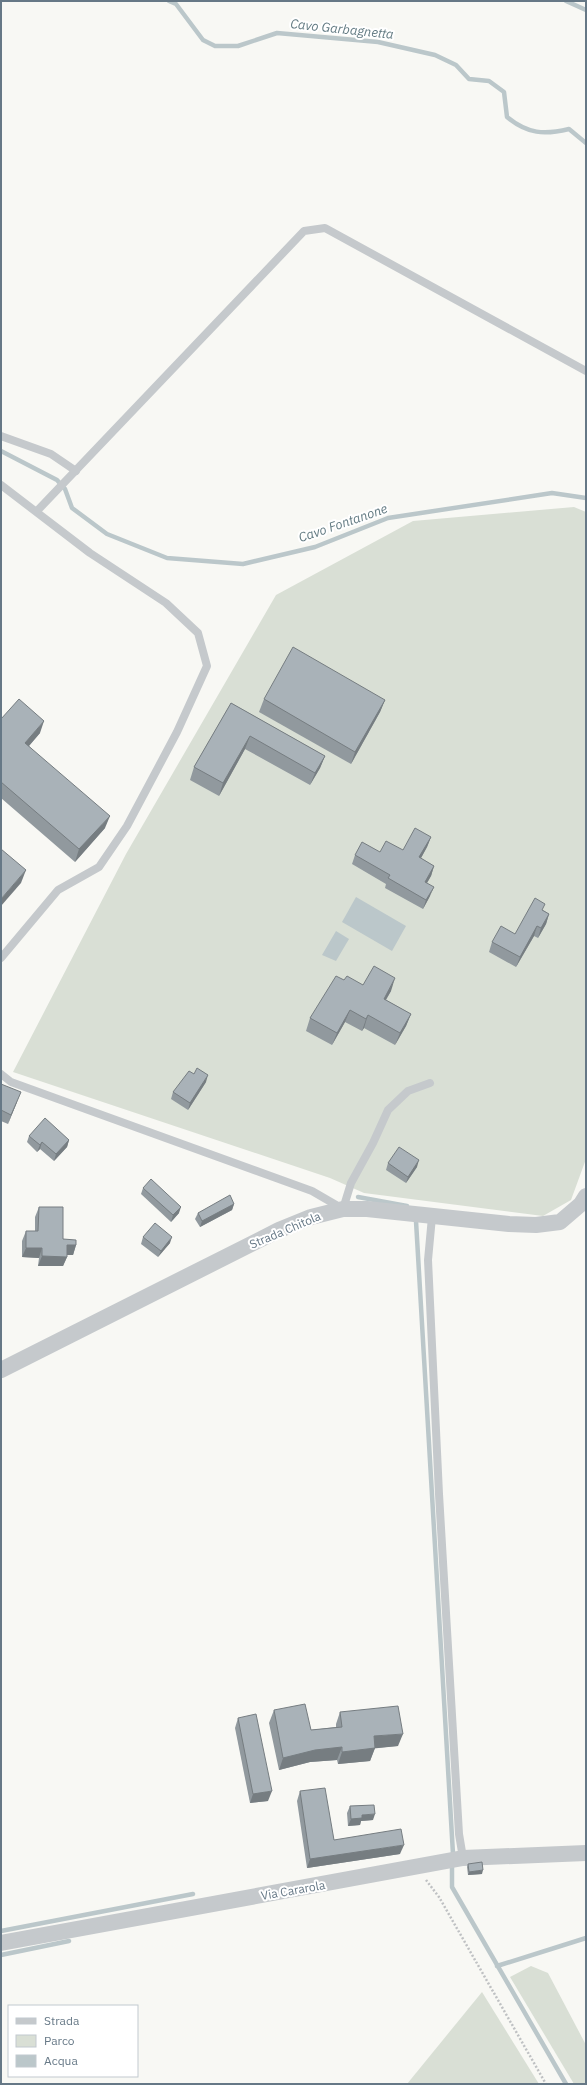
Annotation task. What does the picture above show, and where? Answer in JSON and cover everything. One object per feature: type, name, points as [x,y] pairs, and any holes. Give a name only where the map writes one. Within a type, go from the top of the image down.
[{"type":"street","name":"Strada Chitola","points":[[1,1370],[279,1230],[311,1217],[343,1209],[367,1209],[432,1217],[453,1217],[508,1224],[536,1225],[560,1222],[581,1204],[586,1196]]},
{"type":"street","name":"Via Cararola","points":[[1,1943],[463,1858],[586,1854]]},
{"type":"lane","points":[[37,510],[76,471],[304,231],[325,228],[586,371]]},
{"type":"lane","points":[[1,436],[51,454],[76,471]]},
{"type":"lane","points":[[1,485],[37,510],[90,553],[166,603],[198,633],[207,666],[178,732],[149,786],[127,826],[99,867],[58,890],[1,958]]},
{"type":"lane","points":[[1,1074],[11,1082],[312,1191],[343,1209],[351,1183],[373,1143],[388,1110],[408,1091],[430,1083]]},
{"type":"lane","points":[[432,1217],[428,1260],[439,1494],[459,1834],[463,1858]]},
{"type":"path","points":[[416,1867],[439,1897],[546,2084]]},
{"type":"green space","points":[[574,507],[586,512],[586,1159],[571,1200],[543,1216],[364,1193],[330,1178],[13,1072],[126,854],[276,595],[413,521]]},
{"type":"green space","points":[[531,1966],[548,1973],[586,2045],[586,2084],[574,2084],[510,1977]]},
{"type":"green space","points":[[482,1992],[539,2084],[407,2084]]},
{"type":"water","points":[[356,897],[406,926],[392,951],[342,922]]},
{"type":"water","points":[[336,931],[349,939],[336,961],[322,955]]},
{"type":"building","points":[[293,647],[385,700],[355,752],[264,699]]},
{"type":"building","points":[[19,699],[44,721],[25,743],[110,816],[79,849],[1,782],[1,719]]},
{"type":"building","points":[[231,703],[325,756],[315,773],[250,736],[223,783],[194,767]]},
{"type":"building","points":[[415,828],[431,837],[419,857],[434,866],[425,882],[434,887],[426,900],[388,878],[390,875],[355,855],[362,842],[380,852],[386,841],[403,850]]},
{"type":"building","points":[[1,849],[26,870],[1,899]]},
{"type":"building","points":[[535,898],[545,904],[542,910],[549,914],[541,928],[537,926],[520,957],[492,942],[501,926],[515,934]]},
{"type":"building","points":[[374,966],[395,978],[384,999],[411,1014],[400,1033],[368,1015],[366,1019],[350,1010],[337,1033],[310,1018],[336,976],[344,980],[347,976],[363,985]]},
{"type":"building","points":[[197,1068],[208,1075],[190,1103],[173,1092],[189,1071],[194,1074]]},
{"type":"building","points":[[1,1084],[21,1092],[11,1115],[1,1110]]},
{"type":"building","points":[[45,1118],[69,1140],[56,1154],[42,1142],[40,1145],[29,1136]]},
{"type":"building","points":[[399,1147],[419,1160],[408,1177],[388,1163]]},
{"type":"building","points":[[151,1179],[181,1207],[173,1215],[143,1188]]},
{"type":"building","points":[[230,1195],[234,1204],[202,1221],[198,1213]]},
{"type":"building","points":[[39,1207],[63,1207],[63,1239],[76,1240],[76,1245],[67,1245],[67,1257],[42,1256],[42,1248],[26,1248],[26,1231],[38,1231]]},
{"type":"building","points":[[155,1223],[172,1237],[161,1251],[143,1237]]},
{"type":"building","points":[[305,1704],[311,1730],[342,1727],[340,1712],[398,1706],[403,1734],[374,1736],[375,1748],[342,1752],[342,1747],[315,1750],[283,1758],[274,1710]]},
{"type":"building","points":[[256,1714],[272,1791],[253,1794],[238,1718]]},
{"type":"building","points":[[325,1788],[334,1840],[401,1829],[404,1845],[310,1859],[300,1791]]},
{"type":"building","points":[[374,1805],[375,1814],[362,1815],[362,1818],[351,1819],[350,1806]]},
{"type":"building","points":[[482,1862],[483,1870],[469,1872],[468,1864]]},
{"type":"waterway","name":"Cavo Garbagnetta","points":[[169,1],[176,4],[203,40],[215,46],[238,46],[277,33],[378,42],[435,55],[456,65],[469,79],[489,81],[504,92],[507,117],[515,123],[536,132],[552,132],[569,129],[586,143]]},
{"type":"waterway","points":[[566,1],[586,10]]},
{"type":"waterway","name":"Cavo Fontanone","points":[[1,451],[57,480],[65,489],[72,508],[107,534],[167,558],[243,564],[315,547],[388,518],[552,493],[586,498]]},
{"type":"waterway","points":[[358,1197],[407,1206]]},
{"type":"waterway","points":[[416,1221],[453,1854]]},
{"type":"waterway","points":[[452,1866],[452,1887],[566,2084]]},
{"type":"waterway","points":[[1,1931],[193,1894]]},
{"type":"waterway","points":[[497,1966],[586,1938]]},
{"type":"waterway","points":[[1,1955],[69,1941]]}]
